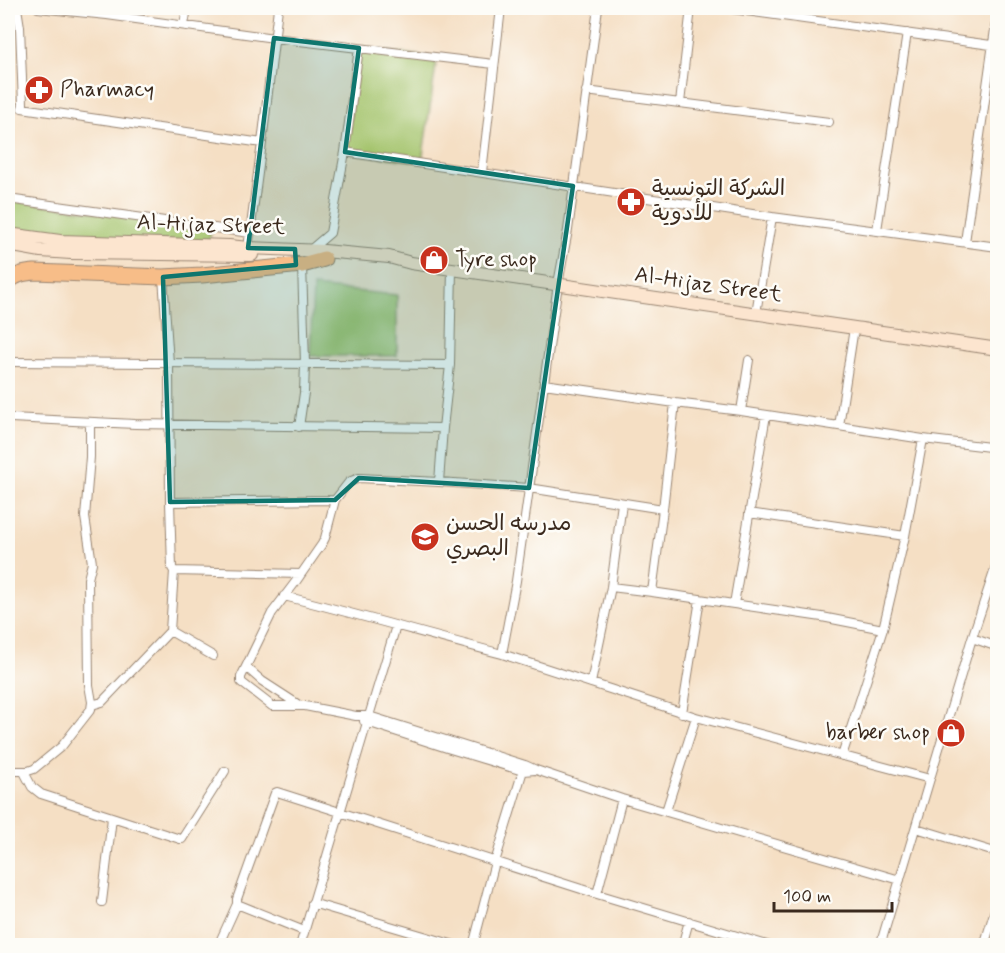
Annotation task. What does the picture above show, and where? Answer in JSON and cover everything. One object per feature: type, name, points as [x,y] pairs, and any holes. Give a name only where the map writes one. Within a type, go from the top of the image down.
[{"type":"highway","points":[[8,283],[9,280],[21,274],[36,272],[164,277],[302,264],[324,259]]},
{"type":"main road","name":"Al-Hijaz Street","points":[[8,234],[21,242],[71,253],[261,256],[398,265],[411,263]]},
{"type":"main road","name":"Al-Hijaz Street","points":[[8,245],[21,242],[60,242],[229,246],[389,257],[411,263],[998,349]]},
{"type":"street","points":[[17,8],[20,27],[22,108],[262,143]]},
{"type":"street","points":[[38,8],[494,64]]},
{"type":"street","points":[[184,25],[187,8]]},
{"type":"street","points":[[248,248],[278,8]]},
{"type":"street","points":[[482,172],[501,8]]},
{"type":"street","points":[[502,654],[516,580],[558,284],[568,230],[598,8]]},
{"type":"street","points":[[680,103],[691,8]]},
{"type":"street","points":[[725,8],[995,45]]},
{"type":"street","points":[[965,242],[995,45],[998,8]]},
{"type":"street","points":[[877,230],[907,33]]},
{"type":"street","points":[[310,250],[330,233],[345,152],[359,48]]},
{"type":"street","points":[[586,91],[829,123]]},
{"type":"street","points":[[345,152],[772,217],[998,247]]},
{"type":"street","points":[[8,199],[250,233]]},
{"type":"street","points":[[756,313],[772,217]]},
{"type":"street","points":[[299,427],[305,364],[302,264]]},
{"type":"street","points":[[439,482],[442,428],[450,365],[452,269]]},
{"type":"street","points":[[92,705],[102,702],[170,631],[174,571],[172,568],[170,502],[169,363],[164,277]]},
{"type":"street","points":[[839,426],[854,328]]},
{"type":"street","points":[[741,411],[749,360]]},
{"type":"street","points":[[9,362],[450,365]]},
{"type":"street","points":[[544,384],[998,448]]},
{"type":"street","points":[[652,592],[675,403]]},
{"type":"street","points":[[734,604],[766,416]]},
{"type":"street","points":[[11,418],[299,427],[442,428]]},
{"type":"street","points":[[8,771],[24,772],[34,769],[62,746],[92,705],[89,689],[88,579],[92,563],[85,517],[90,457],[90,422]]},
{"type":"street","points":[[842,756],[883,629],[905,536],[923,439]]},
{"type":"street","points":[[663,509],[529,488],[358,478],[349,482],[334,500],[325,538],[268,620],[241,677],[241,682],[272,706],[299,706],[368,719],[536,770],[622,799],[900,880]]},
{"type":"street","points":[[170,502],[334,500]]},
{"type":"street","points":[[591,682],[611,587],[622,503]]},
{"type":"street","points":[[749,513],[905,536]]},
{"type":"street","points":[[880,945],[972,638],[998,560]]},
{"type":"street","points":[[174,571],[301,574]]},
{"type":"street","points":[[611,587],[822,617],[883,629]]},
{"type":"street","points":[[284,596],[502,654],[696,717],[930,779]]},
{"type":"street","points":[[682,712],[700,599]]},
{"type":"street","points":[[300,945],[396,626]]},
{"type":"street","points":[[170,631],[213,656]]},
{"type":"street","points":[[972,638],[998,647]]},
{"type":"street","points":[[246,666],[262,681],[299,706]]},
{"type":"street","points":[[89,689],[102,702]]},
{"type":"street","points":[[666,811],[696,717]]},
{"type":"street","points":[[473,945],[495,862],[524,768]]},
{"type":"street","points":[[24,772],[32,787],[41,794],[177,839],[182,838],[225,771]]},
{"type":"street","points":[[218,945],[237,904],[276,792],[597,894],[770,945]]},
{"type":"street","points":[[597,894],[622,799]]},
{"type":"street","points":[[102,902],[112,818]]},
{"type":"street","points":[[916,828],[998,853]]},
{"type":"street","points":[[984,945],[994,924],[998,900]]},
{"type":"street","points":[[312,903],[458,945]]},
{"type":"street","points":[[237,904],[304,931]]},
{"type":"street","points":[[682,945],[689,921]]},
{"type":"highlighted area","points":[[274,38],[359,48],[345,152],[573,186],[529,488],[359,478],[335,500],[170,502],[163,277],[296,265],[295,249],[248,248]]},
{"type":"green space","points":[[359,48],[437,58],[422,162],[346,152]]},
{"type":"green space","points":[[8,200],[212,227],[208,244],[8,233]]},
{"type":"green space","points":[[313,287],[397,295],[397,356],[310,356]]},
{"type":"place","name":"Pharmacy","points":[[39,90]]},
{"type":"place","name":"الشركة التونسية للأدوية","points":[[631,202]]},
{"type":"place","name":"Tyre shop","points":[[434,260]]},
{"type":"place","name":"مدرسه الحسن البصري","points":[[425,537]]},
{"type":"place","name":"barber shop","points":[[951,733]]}]
